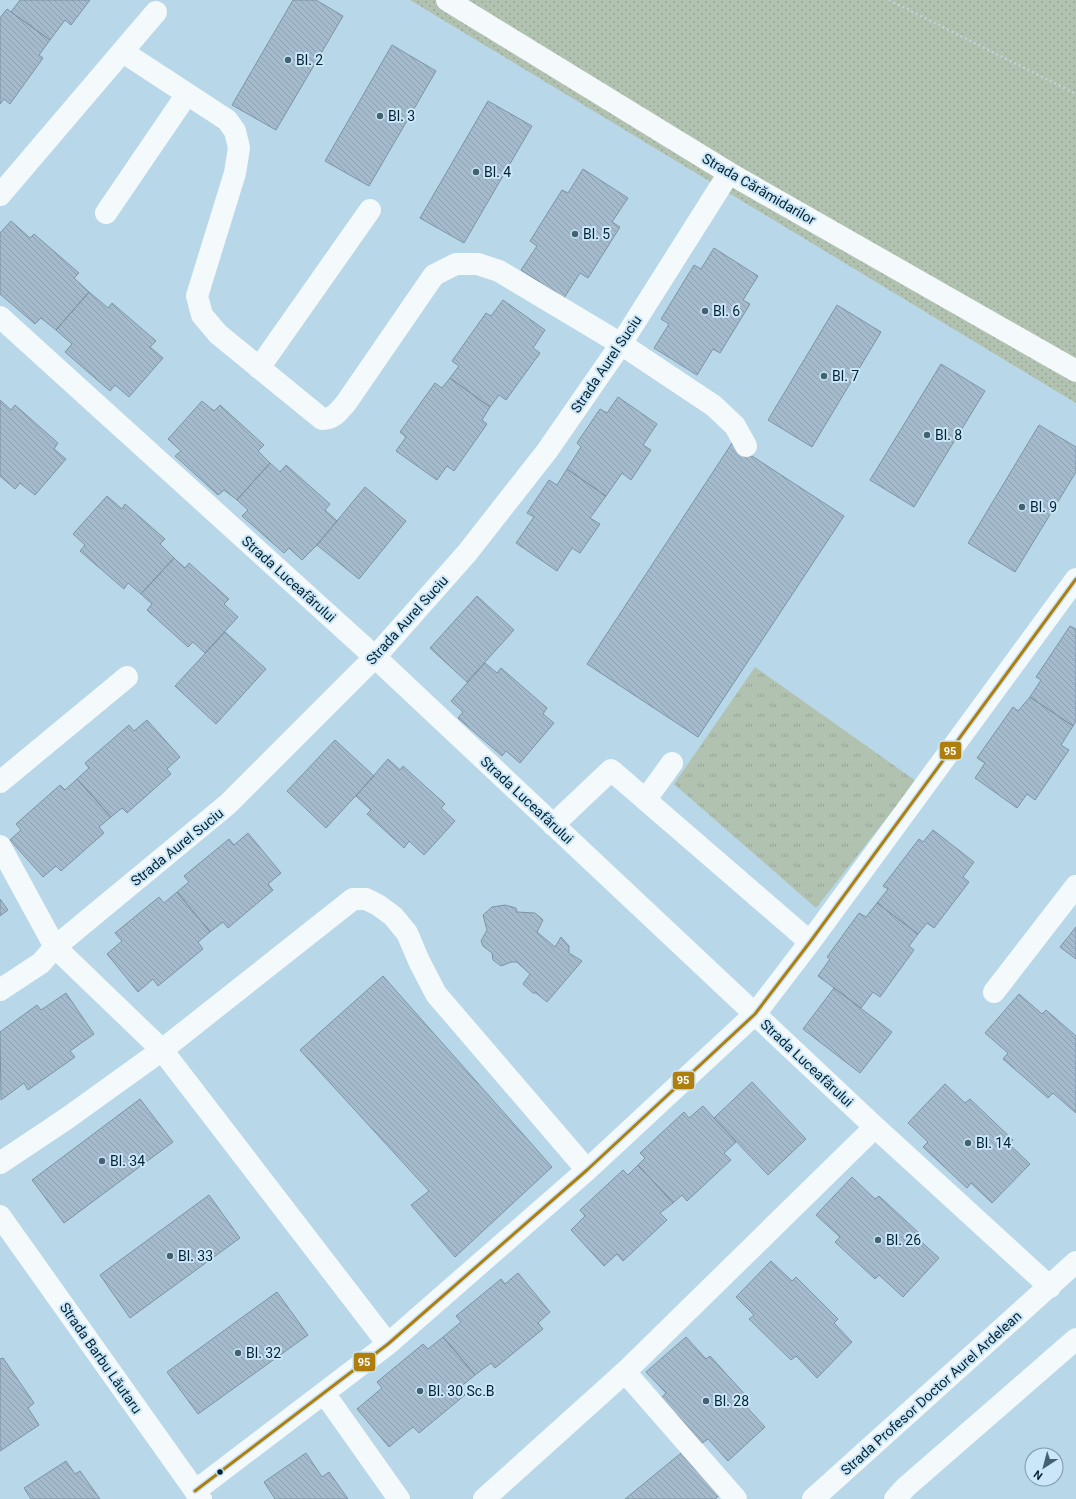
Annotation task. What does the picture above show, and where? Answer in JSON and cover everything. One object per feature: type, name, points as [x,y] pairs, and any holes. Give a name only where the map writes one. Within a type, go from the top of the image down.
[{"type":"street","name":"Strada Cărămidarilor","points":[[447,0],[730,172],[1076,371]]},
{"type":"street","points":[[0,195],[156,12]]},
{"type":"street","points":[[123,52],[227,120],[235,131],[239,148],[235,173],[197,296],[202,315],[218,334],[322,419],[330,419],[346,403],[434,275],[456,264],[478,264],[499,271],[621,344],[714,406],[735,426],[746,446]]},
{"type":"street","points":[[106,213],[187,94]]},
{"type":"street","name":"Strada Aurel Suciu","points":[[0,990],[41,963],[55,947],[228,804],[375,657],[467,553],[547,451],[621,344],[730,172]]},
{"type":"street","points":[[258,368],[370,210]]},
{"type":"street","name":"Strada Luceafărului","points":[[0,317],[375,657],[875,1127],[1050,1287]]},
{"type":"street","points":[[198,1495],[324,1393],[388,1344],[587,1170],[755,1014],[810,942],[1076,579]]},
{"type":"street","points":[[0,782],[127,677]]},
{"type":"street","points":[[646,799],[672,763]]},
{"type":"street","points":[[553,825],[611,770],[810,942]]},
{"type":"street","points":[[0,846],[55,947],[162,1050],[388,1344]]},
{"type":"street","points":[[994,992],[1076,886]]},
{"type":"street","points":[[0,1163],[66,1119],[162,1050],[353,899],[366,899],[378,905],[393,916],[407,933],[436,994],[587,1170]]},
{"type":"street","points":[[484,1499],[625,1372],[875,1127]]},
{"type":"street","name":"Strada Barbu Lăutaru","points":[[0,1216],[198,1495]]},
{"type":"street","name":"Strada Profesor Doctor Aurel Ardelean","points":[[813,1499],[1076,1262]]},
{"type":"street","points":[[895,1499],[906,1487],[1076,1339]]},
{"type":"street","points":[[625,1372],[736,1499]]},
{"type":"street","points":[[324,1393],[399,1499]]},
{"type":"path","points":[[889,0],[1076,94]]},
{"type":"green space","points":[[410,0],[1076,0],[1076,403]]},
{"type":"green space","points":[[755,667],[916,781],[816,908],[674,784]]},
{"type":"building","points":[[20,0],[90,0],[71,25],[65,20],[50,40],[11,12]]},
{"type":"building","name":"Bl. 2","points":[[293,0],[316,0],[343,16],[276,130],[232,105]]},
{"type":"building","points":[[7,9],[50,40],[39,55],[43,58],[10,104],[4,99],[0,104],[0,18]]},
{"type":"building","name":"Bl. 3","points":[[392,45],[436,71],[369,186],[325,161]]},
{"type":"building","name":"Bl. 4","points":[[488,101],[532,126],[464,243],[420,218]]},
{"type":"building","name":"Bl. 5","points":[[583,169],[628,198],[612,222],[620,227],[588,278],[580,273],[564,298],[521,270],[537,246],[530,241],[562,190],[568,193]]},
{"type":"building","points":[[11,221],[30,238],[34,234],[79,273],[74,278],[89,292],[56,330],[41,318],[35,324],[0,294],[0,233]]},
{"type":"building","name":"Bl. 6","points":[[714,248],[758,276],[743,300],[750,304],[720,353],[713,349],[697,375],[654,348],[669,324],[661,319],[694,265],[701,269]]},
{"type":"building","points":[[89,292],[108,308],[112,303],[156,341],[150,347],[163,358],[129,397],[115,385],[110,391],[65,352],[72,344],[56,330]]},
{"type":"building","points":[[503,300],[545,330],[533,348],[540,353],[506,400],[499,395],[490,407],[450,378],[459,366],[452,361],[486,313],[491,316]]},
{"type":"building","name":"Bl. 7","points":[[837,305],[881,332],[812,447],[768,420]]},
{"type":"building","name":"Bl. 8","points":[[941,364],[985,391],[914,507],[870,480]]},
{"type":"building","points":[[450,378],[490,407],[482,420],[487,424],[454,471],[447,466],[437,480],[396,451],[406,437],[400,432],[435,383],[442,388]]},
{"type":"building","points":[[618,397],[657,424],[643,445],[651,450],[631,480],[622,473],[606,496],[567,469],[581,447],[577,443],[600,409],[607,413]]},
{"type":"building","points":[[0,400],[11,410],[15,405],[58,443],[54,449],[66,459],[35,495],[20,483],[15,489],[0,476]]},
{"type":"building","points":[[202,401],[214,411],[220,405],[264,445],[258,451],[270,463],[237,500],[224,490],[218,495],[175,456],[181,451],[168,439]]},
{"type":"building","name":"Bl. 9","points":[[1039,425],[1076,447],[1076,472],[1015,572],[968,543]]},
{"type":"building","points":[[732,443],[844,516],[698,737],[587,664]]},
{"type":"building","points":[[270,463],[280,472],[286,465],[330,504],[325,510],[337,521],[302,560],[289,548],[284,553],[242,516],[248,510],[237,500]]},
{"type":"building","points":[[567,469],[606,496],[590,518],[600,524],[580,553],[572,548],[557,571],[516,543],[534,517],[527,513],[549,480],[557,485]]},
{"type":"building","points":[[365,487],[406,521],[359,579],[317,545]]},
{"type":"building","points":[[107,496],[122,509],[125,504],[165,539],[160,544],[174,558],[141,594],[128,583],[124,589],[80,551],[85,545],[73,534]]},
{"type":"building","points":[[174,558],[185,568],[189,563],[229,599],[224,604],[238,617],[205,653],[193,642],[188,647],[147,610],[152,604],[141,594]]},
{"type":"building","points":[[477,596],[514,630],[467,682],[430,648]]},
{"type":"building","points":[[1070,626],[1076,629],[1076,721],[1073,726],[1030,697],[1041,680],[1036,677]]},
{"type":"building","points":[[225,632],[266,669],[216,724],[175,686]]},
{"type":"building","points":[[485,663],[497,673],[501,668],[547,708],[543,714],[554,723],[520,763],[506,751],[502,756],[458,718],[463,712],[451,701]]},
{"type":"building","points":[[1030,697],[1073,726],[1061,745],[1069,750],[1035,800],[1027,794],[1017,808],[975,778],[985,763],[977,758],[1013,707],[1018,711]]},
{"type":"building","points":[[147,720],[180,757],[167,769],[171,774],[127,813],[122,808],[111,817],[77,779],[89,768],[85,763],[129,725],[134,731]]},
{"type":"building","points":[[335,740],[374,776],[326,828],[287,791]]},
{"type":"building","points":[[388,759],[400,770],[403,766],[445,804],[441,808],[455,821],[424,855],[409,841],[404,848],[367,814],[371,810],[356,796]]},
{"type":"building","points":[[77,779],[111,817],[99,827],[104,833],[61,871],[56,866],[43,877],[10,840],[21,830],[16,824],[60,785],[65,790]]},
{"type":"building","points":[[933,830],[974,862],[963,877],[969,882],[934,928],[927,923],[918,934],[877,903],[888,889],[883,886],[919,839],[923,842]]},
{"type":"building","points":[[248,833],[281,873],[268,884],[273,890],[228,928],[223,922],[210,932],[177,892],[189,882],[184,876],[229,839],[234,845]]},
{"type":"building","points":[[177,892],[210,932],[198,942],[203,949],[158,986],[153,979],[138,992],[107,954],[122,941],[115,933],[159,897],[164,903]]},
{"type":"building","points":[[0,899],[8,910],[0,916]]},
{"type":"building","points":[[877,903],[918,934],[909,946],[914,950],[880,997],[873,992],[861,1008],[818,976],[830,959],[827,957],[859,913],[866,917]]},
{"type":"building","points":[[505,905],[516,908],[517,912],[535,913],[543,920],[537,932],[555,947],[561,937],[569,946],[569,953],[582,961],[547,1002],[523,984],[530,974],[517,962],[511,962],[501,966],[493,960],[492,953],[483,946],[481,941],[487,930],[483,915],[492,907]]},
{"type":"building","points":[[1076,927],[1076,959],[1060,947]]},
{"type":"building","points":[[383,976],[552,1167],[455,1257],[411,1205],[429,1191],[300,1050]]},
{"type":"building","points":[[834,988],[892,1032],[860,1073],[803,1029]]},
{"type":"building","points":[[66,993],[94,1034],[70,1051],[75,1057],[28,1090],[24,1083],[1,1100],[0,1032],[37,1005],[41,1010]]},
{"type":"building","points":[[1019,994],[1042,1014],[1046,1010],[1076,1036],[1076,1113],[1053,1093],[1048,1098],[1003,1059],[1008,1053],[985,1033]]},
{"type":"building","points":[[752,1082],[806,1139],[768,1175],[714,1118]]},
{"type":"building","name":"Bl. 14","points":[[945,1084],[965,1103],[970,1099],[1013,1140],[1009,1144],[1030,1164],[992,1203],[971,1183],[967,1188],[923,1147],[928,1142],[908,1123]]},
{"type":"building","name":"Bl. 34","points":[[140,1099],[173,1142],[64,1223],[32,1180]]},
{"type":"building","points":[[703,1106],[736,1142],[724,1153],[731,1160],[687,1201],[682,1195],[673,1203],[638,1165],[645,1158],[640,1153],[684,1112],[689,1118]]},
{"type":"building","points":[[638,1165],[673,1203],[660,1213],[667,1220],[623,1261],[617,1254],[604,1266],[571,1230],[585,1216],[580,1210],[623,1170],[628,1175]]},
{"type":"building","name":"Bl. 26","points":[[852,1177],[875,1199],[879,1196],[919,1233],[915,1236],[939,1258],[903,1297],[879,1275],[875,1279],[835,1242],[840,1237],[816,1215]]},
{"type":"building","name":"Bl. 33","points":[[209,1195],[240,1238],[130,1318],[100,1275]]},
{"type":"building","points":[[771,1261],[792,1281],[796,1277],[838,1319],[834,1323],[852,1342],[817,1378],[796,1356],[791,1360],[749,1319],[754,1315],[736,1297]]},
{"type":"building","points":[[518,1273],[550,1312],[538,1323],[543,1329],[495,1368],[491,1363],[475,1375],[443,1337],[461,1322],[456,1316],[501,1279],[505,1284]]},
{"type":"building","name":"Bl. 32","points":[[277,1292],[308,1335],[198,1414],[167,1372]]},
{"type":"building","name":"Bl. 30 Sc.B","points":[[443,1337],[475,1375],[459,1388],[465,1395],[419,1433],[413,1427],[389,1447],[357,1409],[382,1388],[377,1382],[423,1344],[428,1349]]},
{"type":"building","name":"Bl. 28","points":[[686,1337],[706,1359],[710,1356],[749,1399],[744,1404],[765,1427],[728,1461],[708,1439],[702,1443],[661,1398],[666,1393],[646,1372]]},
{"type":"building","points":[[3,1358],[34,1403],[28,1408],[39,1425],[0,1451],[0,1359]]},
{"type":"building","points":[[686,1449],[722,1493],[715,1499],[625,1499]]},
{"type":"building","points":[[306,1453],[322,1477],[329,1472],[348,1499],[275,1499],[264,1482]]},
{"type":"building","points":[[66,1461],[75,1474],[80,1471],[100,1499],[31,1499],[24,1488]]},
{"type":"transit line","name":"95","points":[[195,1491],[388,1344],[587,1170],[755,1014],[810,942],[1076,579]]},
{"type":"place","name":"Bl. 2","points":[[288,60]]},
{"type":"place","name":"Bl. 3","points":[[380,116]]},
{"type":"place","name":"Bl. 4","points":[[476,172]]},
{"type":"place","name":"Bl. 5","points":[[575,234]]},
{"type":"place","name":"Bl. 6","points":[[705,311]]},
{"type":"place","name":"Bl. 7","points":[[824,376]]},
{"type":"place","name":"Bl. 8","points":[[927,435]]},
{"type":"place","name":"Bl. 9","points":[[1022,507]]},
{"type":"place","name":"Bl. 14","points":[[968,1143]]},
{"type":"place","name":"Bl. 34","points":[[102,1161]]},
{"type":"place","name":"Bl. 26","points":[[878,1240]]},
{"type":"place","name":"Bl. 33","points":[[170,1256]]},
{"type":"place","name":"Bl. 32","points":[[238,1353]]},
{"type":"place","name":"Bl. 30 Sc.B","points":[[420,1391]]},
{"type":"place","name":"Bl. 28","points":[[706,1401]]}]
